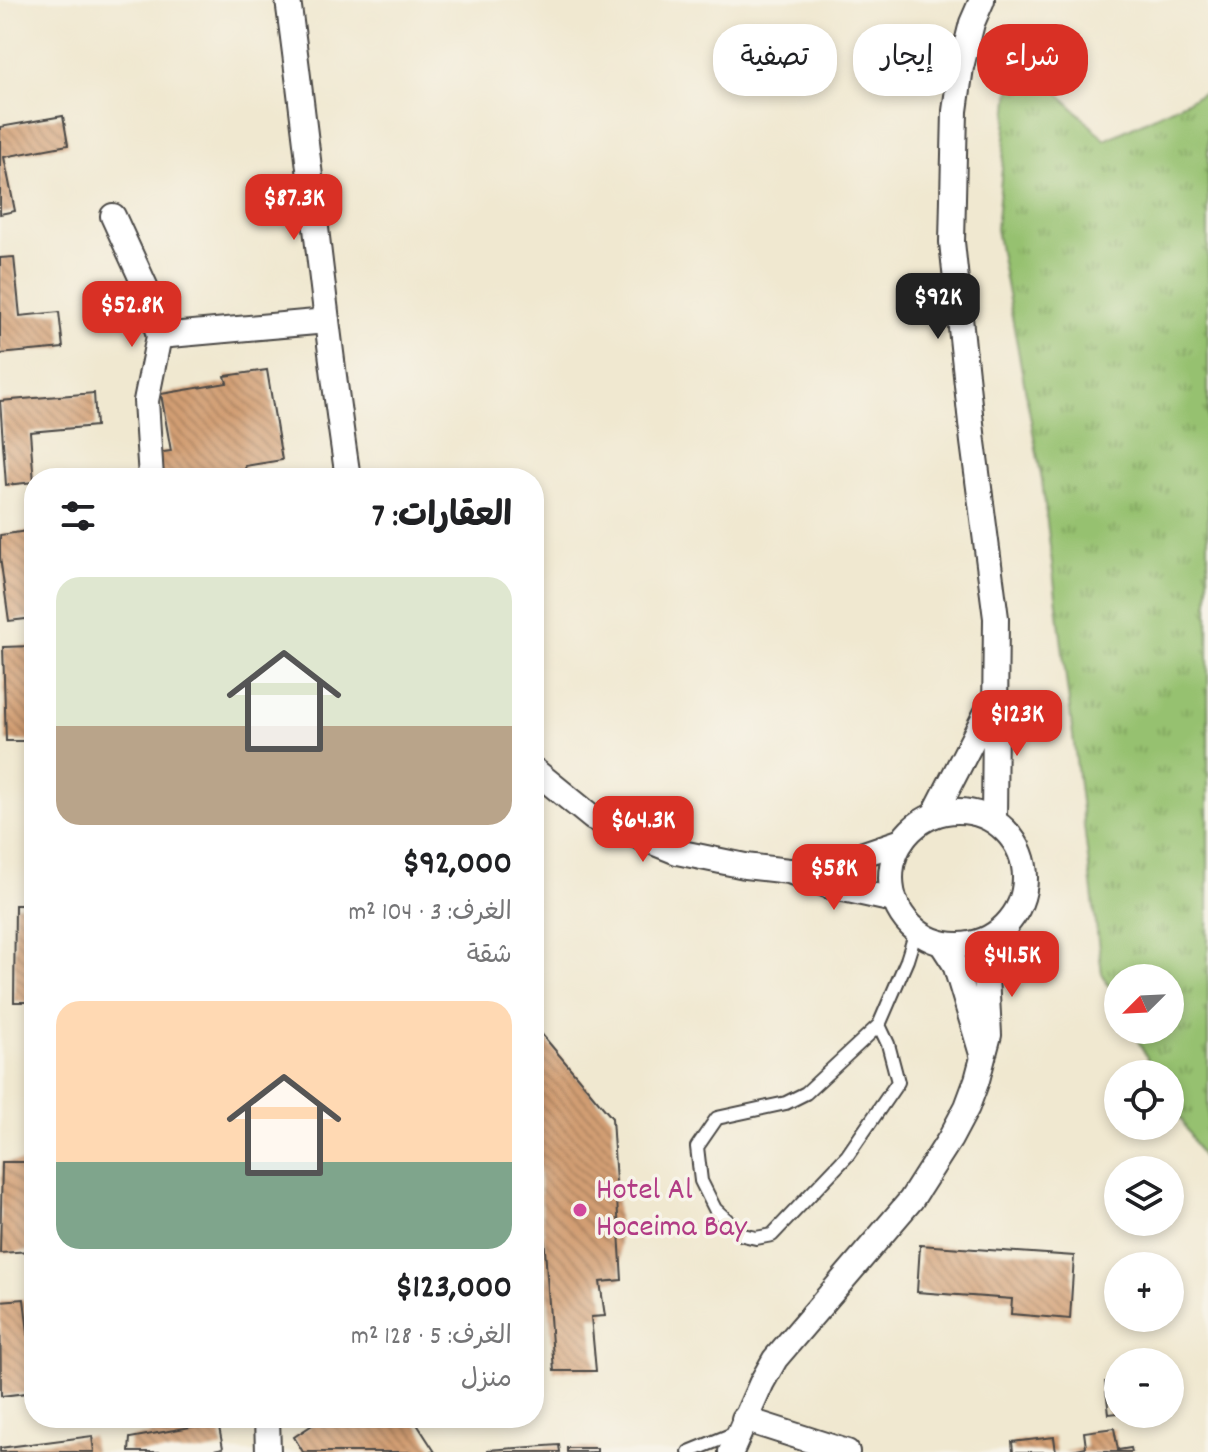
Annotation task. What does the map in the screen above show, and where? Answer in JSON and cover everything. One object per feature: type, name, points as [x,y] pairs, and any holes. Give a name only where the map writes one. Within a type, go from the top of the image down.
[{"type":"street","points":[[288,0],[310,165],[332,376],[346,468]]},
{"type":"street","points":[[982,0],[972,23],[961,67],[955,111],[952,242],[996,618],[994,820]]},
{"type":"street","points":[[113,216],[145,286],[159,336],[146,401],[150,468]]},
{"type":"street","points":[[159,336],[327,321]]},
{"type":"street","points":[[934,815],[996,694]]},
{"type":"street","points":[[544,778],[593,818],[677,852],[745,866],[789,871],[830,886],[894,900]]},
{"type":"street","points":[[847,1452],[738,1434],[775,1359],[889,1227],[931,1171],[967,1107],[989,1035],[986,975],[991,955],[1022,901],[1026,871],[1015,842],[994,820],[965,811],[934,815],[916,826],[902,841],[891,871],[894,900],[903,917],[916,931],[942,944],[972,945],[990,938],[1006,926]]},
{"type":"street","points":[[789,871],[846,860],[902,841]]},
{"type":"street","points":[[942,944],[955,964],[982,1054]]},
{"type":"street","points":[[267,1428],[268,1452]]},
{"type":"lane","points":[[879,1025],[891,1053],[898,1082],[847,1156],[772,1235],[756,1238],[743,1235],[715,1209],[701,1181],[697,1147],[717,1118],[786,1103],[806,1093],[879,1025],[916,931]]},
{"type":"lane","points":[[689,1452],[738,1434]]},
{"type":"green space","points":[[1208,91],[1208,1168],[1184,1124],[1184,1060],[1148,1060],[1140,1044],[1184,1044],[1184,964],[1104,964],[1104,978],[1102,974],[1042,481],[996,229],[1009,96],[1061,96],[1105,140]]},
{"type":"building","points":[[63,116],[68,145],[4,157],[15,211],[0,214],[0,127]]},
{"type":"building","points":[[14,257],[20,316],[59,312],[63,348],[0,354],[0,258]]},
{"type":"building","points":[[267,370],[282,460],[245,468],[158,468],[156,453],[171,451],[161,394],[227,383],[225,376]]},
{"type":"building","points":[[94,393],[96,426],[30,432],[33,468],[24,468],[24,483],[6,485],[0,401]]},
{"type":"building","points":[[24,531],[24,619],[9,621],[0,535]]},
{"type":"building","points":[[24,646],[24,741],[6,741],[3,647]]},
{"type":"building","points":[[15,905],[24,905],[24,1002],[14,1002]]},
{"type":"building","name":"Hotel Al Hoceima Bay","points":[[544,1037],[612,1118],[622,1280],[600,1282],[605,1316],[591,1317],[596,1371],[554,1371],[544,1236]]},
{"type":"building","points":[[2,1162],[24,1162],[24,1251],[0,1253]]},
{"type":"building","points":[[920,1245],[1074,1256],[1070,1319],[1011,1314],[1012,1299],[917,1292]]},
{"type":"building","points":[[24,1299],[24,1393],[1,1396],[0,1301]]},
{"type":"building","points":[[185,1428],[219,1428],[223,1448],[205,1452],[129,1452],[130,1438]]},
{"type":"building","points":[[308,1428],[419,1428],[435,1452],[303,1452],[294,1437]]},
{"type":"building","points":[[1114,1428],[1118,1450],[1131,1448],[1132,1452],[1063,1452],[1086,1447],[1084,1432]]},
{"type":"building","points":[[92,1436],[94,1452],[0,1452],[0,1448]]},
{"type":"building","points":[[1054,1437],[1056,1452],[1013,1452],[1012,1442]]},
{"type":"building","points":[[559,1445],[560,1452],[488,1452],[488,1450]]},
{"type":"building","points":[[567,1448],[597,1448],[597,1452],[567,1452]]},
{"type":"place","name":"Hotel Al Hoceima Bay","points":[[580,1210]]}]
